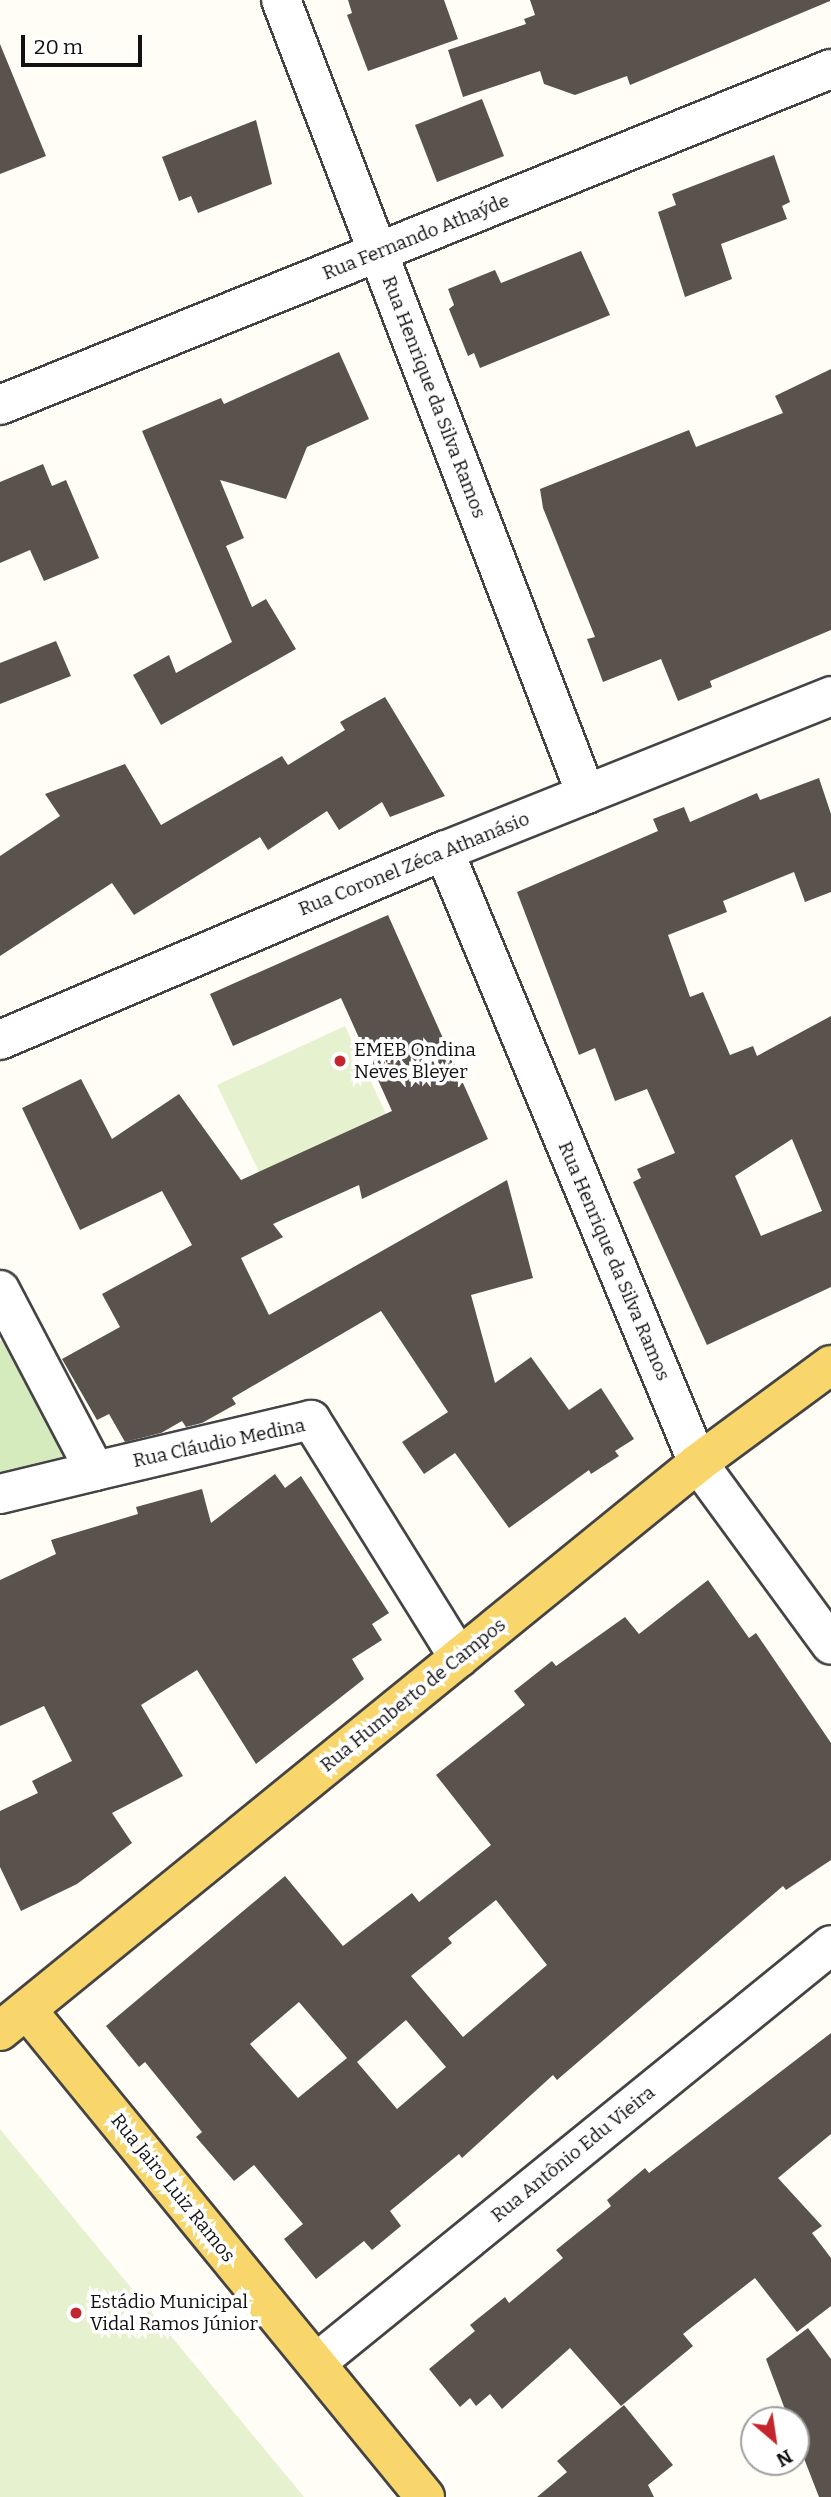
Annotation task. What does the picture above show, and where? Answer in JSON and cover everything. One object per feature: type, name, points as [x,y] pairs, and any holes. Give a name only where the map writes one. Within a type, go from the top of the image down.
[{"type":"main road","name":"Rua Humberto de Campos","points":[[13,2020],[698,1463],[831,1365]]},
{"type":"main road","name":"Rua Jairo Luiz Ramos","points":[[13,2020],[316,2363],[425,2497]]},
{"type":"street","name":"Rua Henrique da Silva Ramos","points":[[281,0],[586,794]]},
{"type":"street","name":"Rua Fernando Athaýde","points":[[0,405],[831,69]]},
{"type":"street","name":"Rua Coronel Zéca Athanásio","points":[[0,1040],[443,851],[831,696]]},
{"type":"street","name":"Rua Henrique da Silva Ramos","points":[[443,851],[698,1463],[831,1644]]},
{"type":"street","points":[[0,1290],[95,1471],[0,1494]]},
{"type":"street","name":"Rua Cláudio Medina","points":[[95,1471],[311,1420],[459,1658]]},
{"type":"street","name":"Rua Antônio Edu Vieira","points":[[316,2363],[831,1945]]},
{"type":"green space","points":[[345,1026],[386,1114],[260,1174],[217,1085]]},
{"type":"green space","points":[[7,1338],[72,1459],[0,1474],[0,1341]]},
{"type":"green space","name":"Estádio Municipal Vidal Ramos Júnior","points":[[0,2129],[304,2497],[0,2497]]},
{"type":"building","points":[[348,0],[444,0],[458,39],[368,71],[347,15],[352,13]]},
{"type":"building","points":[[530,0],[830,1],[630,85],[627,76],[575,95],[544,84],[540,71],[463,97],[448,50],[526,24],[524,19],[535,15]]},
{"type":"building","points":[[0,44],[46,156],[0,174]]},
{"type":"building","points":[[482,99],[504,156],[437,182],[415,125]]},
{"type":"building","points":[[256,120],[272,184],[198,213],[191,196],[179,201],[162,157]]},
{"type":"building","points":[[774,155],[790,202],[782,206],[787,219],[721,244],[732,279],[685,297],[658,212],[676,205],[672,194]]},
{"type":"building","points":[[581,251],[610,315],[480,368],[474,353],[468,356],[449,309],[454,305],[448,289],[495,270],[501,283]]},
{"type":"building","points":[[339,352],[369,419],[307,447],[286,499],[220,480],[244,538],[226,546],[252,607],[266,599],[296,649],[161,725],[133,675],[169,655],[176,673],[232,642],[142,431],[221,398],[224,404]]},
{"type":"building","points":[[831,369],[831,630],[710,681],[712,687],[678,701],[661,659],[603,682],[587,639],[595,637],[543,508],[540,489],[689,430],[696,447],[783,413],[775,396]]},
{"type":"building","points":[[43,464],[52,486],[66,480],[99,558],[44,581],[30,550],[0,563],[0,482]]},
{"type":"building","points":[[56,641],[71,676],[0,704],[0,663]]},
{"type":"building","points":[[385,697],[445,796],[390,817],[382,802],[339,830],[327,811],[268,850],[260,837],[134,915],[112,883],[0,956],[0,856],[60,816],[45,794],[125,764],[161,825],[282,756],[288,765],[345,730],[340,722]]},
{"type":"building","points":[[819,778],[831,814],[831,892],[805,902],[794,872],[723,901],[727,912],[668,935],[690,997],[703,992],[730,1055],[753,1046],[757,1056],[831,1016],[831,1287],[707,1345],[633,1182],[641,1178],[637,1169],[675,1153],[647,1089],[615,1101],[595,1048],[579,1055],[517,892],[658,831],[653,819],[684,807],[690,822],[757,793],[760,800]],"holes":[[[792,1139],[822,1211],[761,1236],[735,1176]]]},
{"type":"building","points":[[388,915],[488,1139],[362,1199],[359,1185],[273,1224],[283,1237],[241,1258],[269,1315],[507,1180],[533,1278],[471,1295],[495,1383],[531,1357],[569,1410],[601,1388],[634,1439],[615,1451],[619,1456],[591,1474],[589,1470],[509,1528],[455,1453],[424,1474],[402,1442],[448,1412],[381,1311],[232,1398],[236,1404],[202,1423],[186,1427],[182,1421],[161,1433],[125,1442],[109,1414],[97,1420],[62,1359],[120,1327],[102,1294],[192,1245],[162,1191],[80,1230],[22,1108],[81,1079],[112,1139],[179,1094],[241,1180],[392,1111],[341,998],[233,1046],[210,994]]},
{"type":"building","points":[[275,1474],[285,1488],[301,1476],[389,1613],[372,1624],[382,1640],[352,1659],[364,1679],[256,1764],[197,1670],[141,1705],[183,1776],[112,1813],[132,1843],[77,1884],[21,1911],[0,1867],[0,1811],[38,1793],[32,1781],[72,1761],[44,1706],[0,1726],[0,1580],[56,1554],[51,1540],[138,1514],[136,1507],[202,1489],[211,1523]]},
{"type":"building","points":[[708,1580],[749,1638],[756,1633],[831,1743],[831,1860],[786,1890],[783,1886],[557,2080],[553,2075],[462,2158],[459,2154],[390,2211],[401,2226],[372,2250],[364,2241],[316,2279],[284,2239],[303,2224],[254,2165],[234,2181],[196,2137],[202,2132],[145,2062],[139,2067],[106,2026],[285,1876],[343,1946],[412,1893],[419,1902],[491,1845],[436,1775],[525,1705],[514,1691],[552,1661],[556,1666],[625,1617],[639,1634]],"holes":[[[496,1900],[547,1965],[463,2037],[411,1976],[452,1943],[448,1938]],[[299,2002],[347,2058],[298,2098],[250,2044]],[[406,2020],[446,2067],[397,2109],[357,2062]]]},
{"type":"building","points":[[831,2033],[831,2134],[778,2178],[822,2226],[812,2233],[831,2258],[831,2306],[797,2332],[755,2278],[683,2334],[693,2346],[621,2406],[570,2348],[502,2409],[490,2394],[476,2406],[470,2398],[460,2407],[429,2369],[475,2331],[470,2325],[505,2297],[509,2303],[563,2258],[556,2250],[611,2206],[607,2200],[645,2168],[649,2173]]},
{"type":"building","points":[[808,2328],[831,2359],[831,2497],[819,2497],[810,2474],[810,2406],[784,2406],[766,2359]]},
{"type":"building","points":[[624,2405],[673,2465],[648,2485],[654,2497],[537,2497],[567,2472],[557,2461]]},
{"type":"place","name":"EMEB Ondina Neves Bleyer","points":[[340,1061]]},
{"type":"place","name":"Estádio Municipal Vidal Ramos Júnior","points":[[76,2313]]}]
